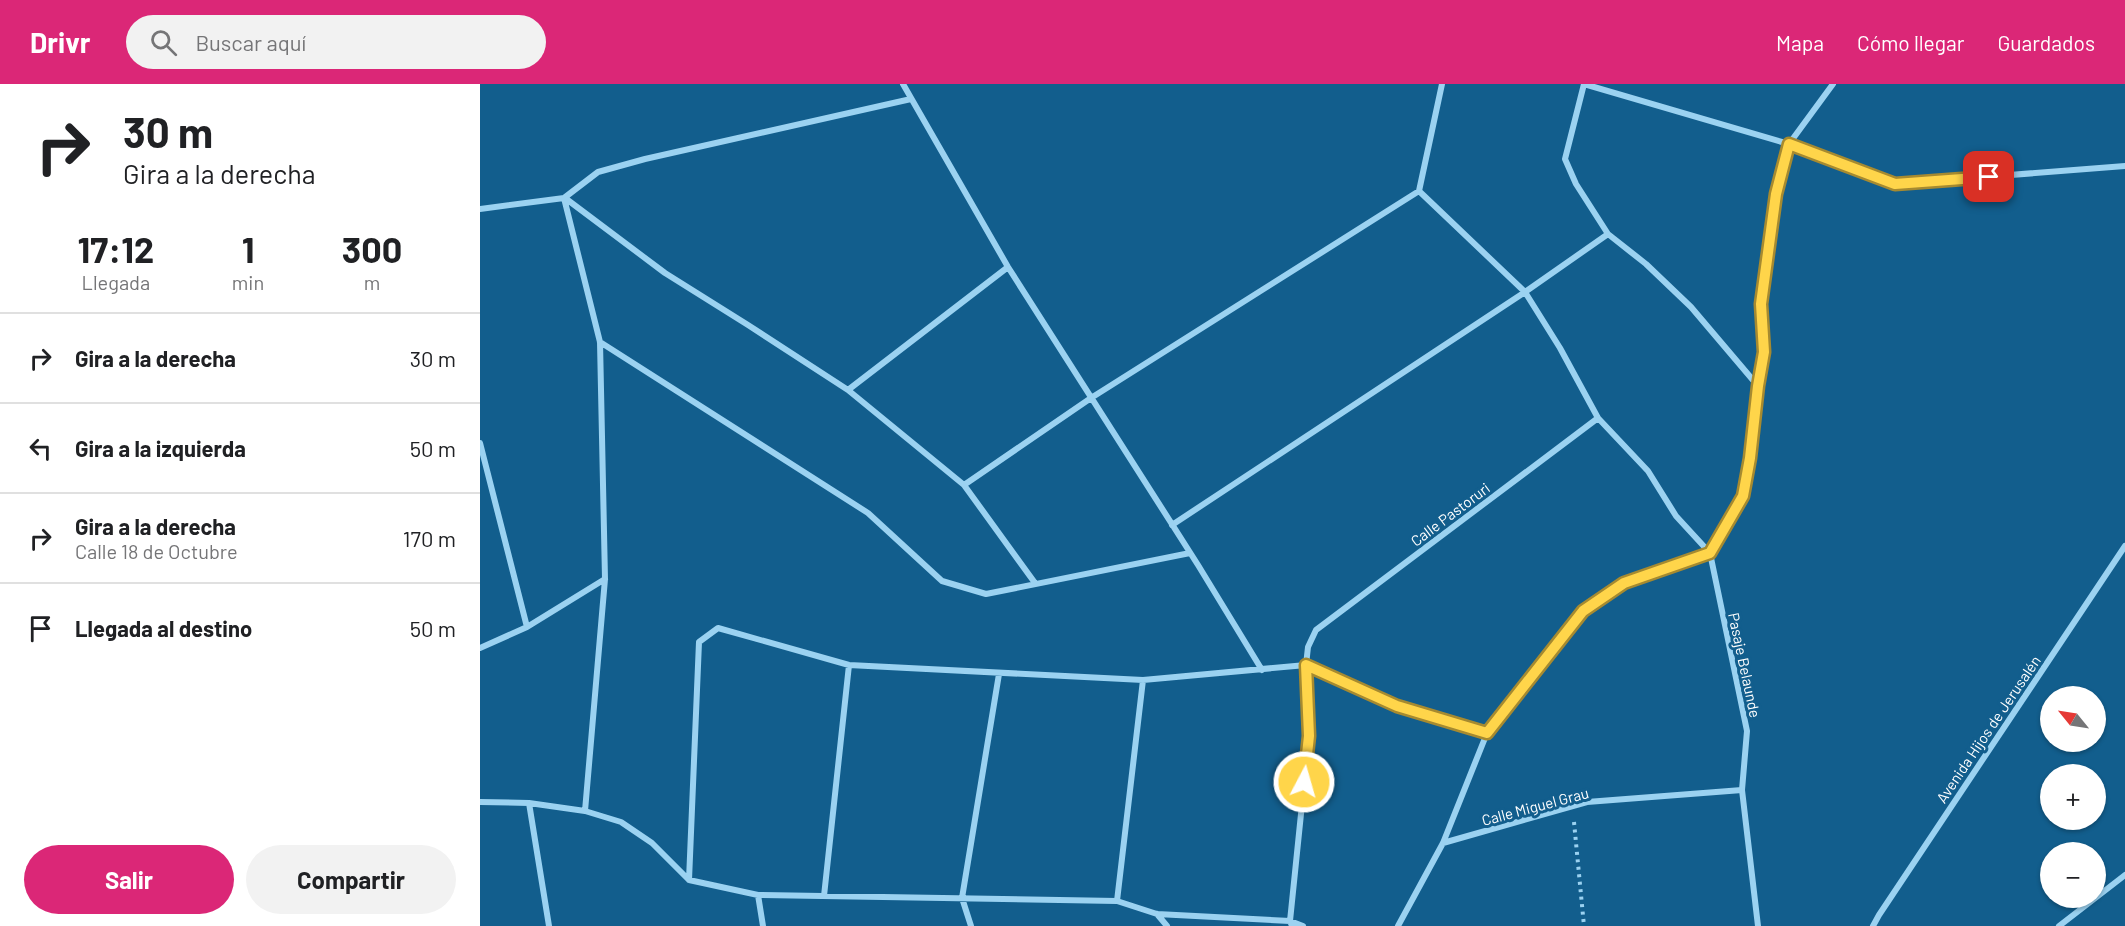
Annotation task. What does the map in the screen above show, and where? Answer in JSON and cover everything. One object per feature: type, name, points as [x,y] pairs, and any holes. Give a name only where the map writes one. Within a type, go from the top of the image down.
[{"type":"street","points":[[903,84],[1008,267],[1262,670]]},
{"type":"street","points":[[964,485],[1091,398],[1419,191],[1442,84]]},
{"type":"street","points":[[1758,386],[1691,307],[1646,264],[1608,234],[1576,184],[1565,159],[1584,84],[1789,144],[1895,184],[2125,166]]},
{"type":"street","points":[[1398,926],[1443,843],[1487,733],[1583,611],[1624,583],[1710,553],[1743,496],[1764,352],[1761,304],[1774,205],[1789,144],[1833,84]]},
{"type":"street","points":[[480,209],[564,198],[598,172],[607,169],[911,99]]},
{"type":"street","points":[[1419,191],[1526,292],[1598,418],[1648,471],[1677,516],[1710,553]]},
{"type":"street","points":[[564,198],[600,342],[605,579],[585,811]]},
{"type":"street","points":[[564,198],[665,273],[848,390],[964,485],[1035,583]]},
{"type":"street","points":[[1172,525],[1526,292],[1608,234]]},
{"type":"street","points":[[848,390],[1008,267]]},
{"type":"street","points":[[600,342],[868,513],[942,581],[986,594],[1190,553]]},
{"type":"street","name":"Calle Pastoruri","points":[[1306,665],[1308,646],[1316,630],[1598,418]]},
{"type":"street","points":[[480,443],[527,627]]},
{"type":"street","name":"Avenida Hijos de Jerusalén","points":[[1873,926],[2125,546]]},
{"type":"street","name":"Pasaje Belaunde","points":[[1710,553],[1747,731],[1742,790],[1758,926]]},
{"type":"street","points":[[480,648],[527,627],[605,579]]},
{"type":"street","points":[[689,880],[699,642],[718,628],[849,665],[1143,680],[1306,665],[1397,706],[1487,733]]},
{"type":"street","points":[[824,896],[849,665]]},
{"type":"street","points":[[1291,923],[1309,736],[1306,665]]},
{"type":"street","points":[[971,926],[962,898],[999,674]]},
{"type":"street","points":[[1117,901],[1143,680]]},
{"type":"street","name":"Calle Miguel Grau","points":[[1443,843],[1587,802],[1742,790]]},
{"type":"street","points":[[480,802],[529,803],[585,811],[621,822],[652,843],[689,880],[758,895],[1117,901],[1157,914],[1291,923],[1303,926]]},
{"type":"street","points":[[529,803],[549,926]]},
{"type":"street","points":[[2059,926],[2125,875]]},
{"type":"street","points":[[758,895],[763,926]]},
{"type":"street","points":[[1157,914],[1167,926]]},
{"type":"path","points":[[1573,806],[1584,926]]},
{"type":"route","points":[[1304,782],[1309,736],[1306,665],[1397,706],[1487,733],[1583,611],[1624,583],[1710,553],[1743,496],[1764,352],[1761,304],[1776,194],[1789,144],[1895,184],[1989,177]]}]
